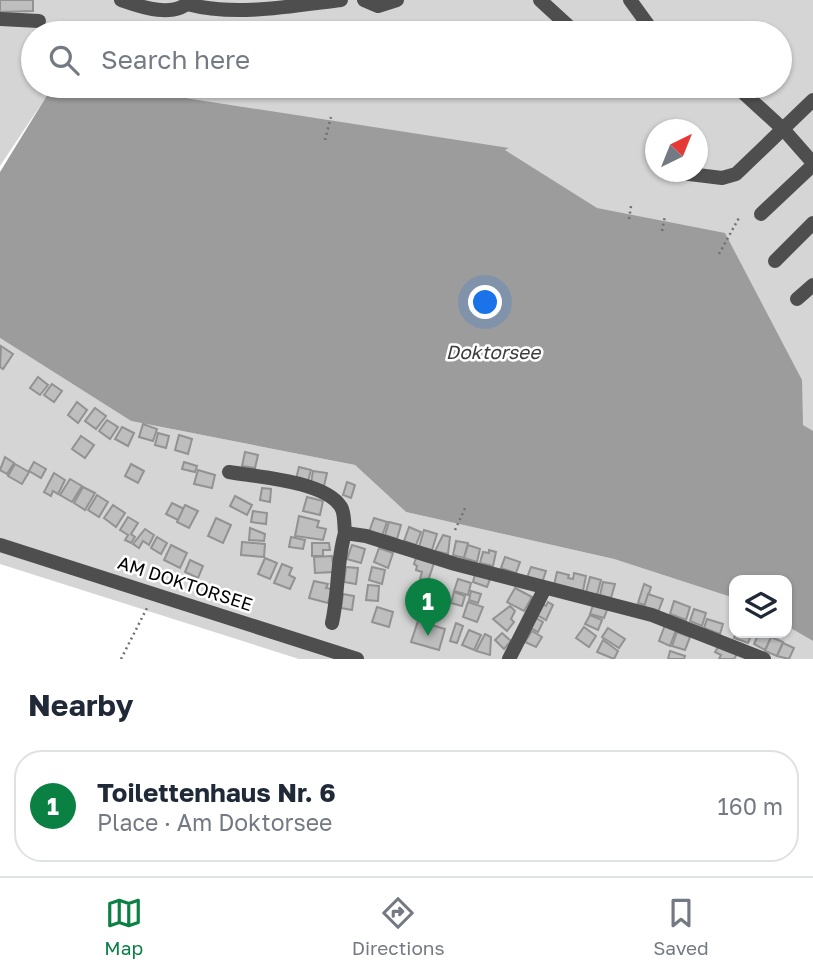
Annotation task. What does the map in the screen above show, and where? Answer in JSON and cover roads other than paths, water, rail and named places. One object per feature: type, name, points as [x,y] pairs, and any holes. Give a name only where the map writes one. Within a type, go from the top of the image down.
[{"type":"street","points":[[121,0],[146,8],[171,10],[189,2],[200,8],[269,9],[341,0]]},
{"type":"street","points":[[364,0],[378,6],[397,0]]},
{"type":"street","points":[[540,0],[563,21]]},
{"type":"street","points":[[630,0],[645,21]]},
{"type":"street","points":[[0,19],[39,21]]},
{"type":"street","points":[[749,98],[784,130],[813,164],[761,214]]},
{"type":"street","points":[[708,176],[722,178],[736,174],[813,100]]},
{"type":"street","points":[[775,261],[813,223]]},
{"type":"street","points":[[797,299],[813,285]]},
{"type":"street","points":[[229,472],[298,484],[328,493],[342,508],[345,533],[336,563],[337,602],[332,623]]},
{"type":"street","points":[[345,533],[366,536],[455,564],[652,615],[764,659]]},
{"type":"street","name":"AM DOKTORSEE","points":[[0,545],[357,659]]},
{"type":"street","points":[[509,659],[545,588]]},
{"type":"water","name":"Doktorsee","points":[[45,98],[185,98],[509,148],[505,150],[597,208],[725,233],[802,380],[803,425],[813,431],[813,641],[792,629],[792,575],[729,575],[729,596],[614,559],[406,512],[355,465],[131,421],[0,338],[0,172]]},
{"type":"place","name":"Toilettenhaus Nr. 6","points":[[428,636]]}]
